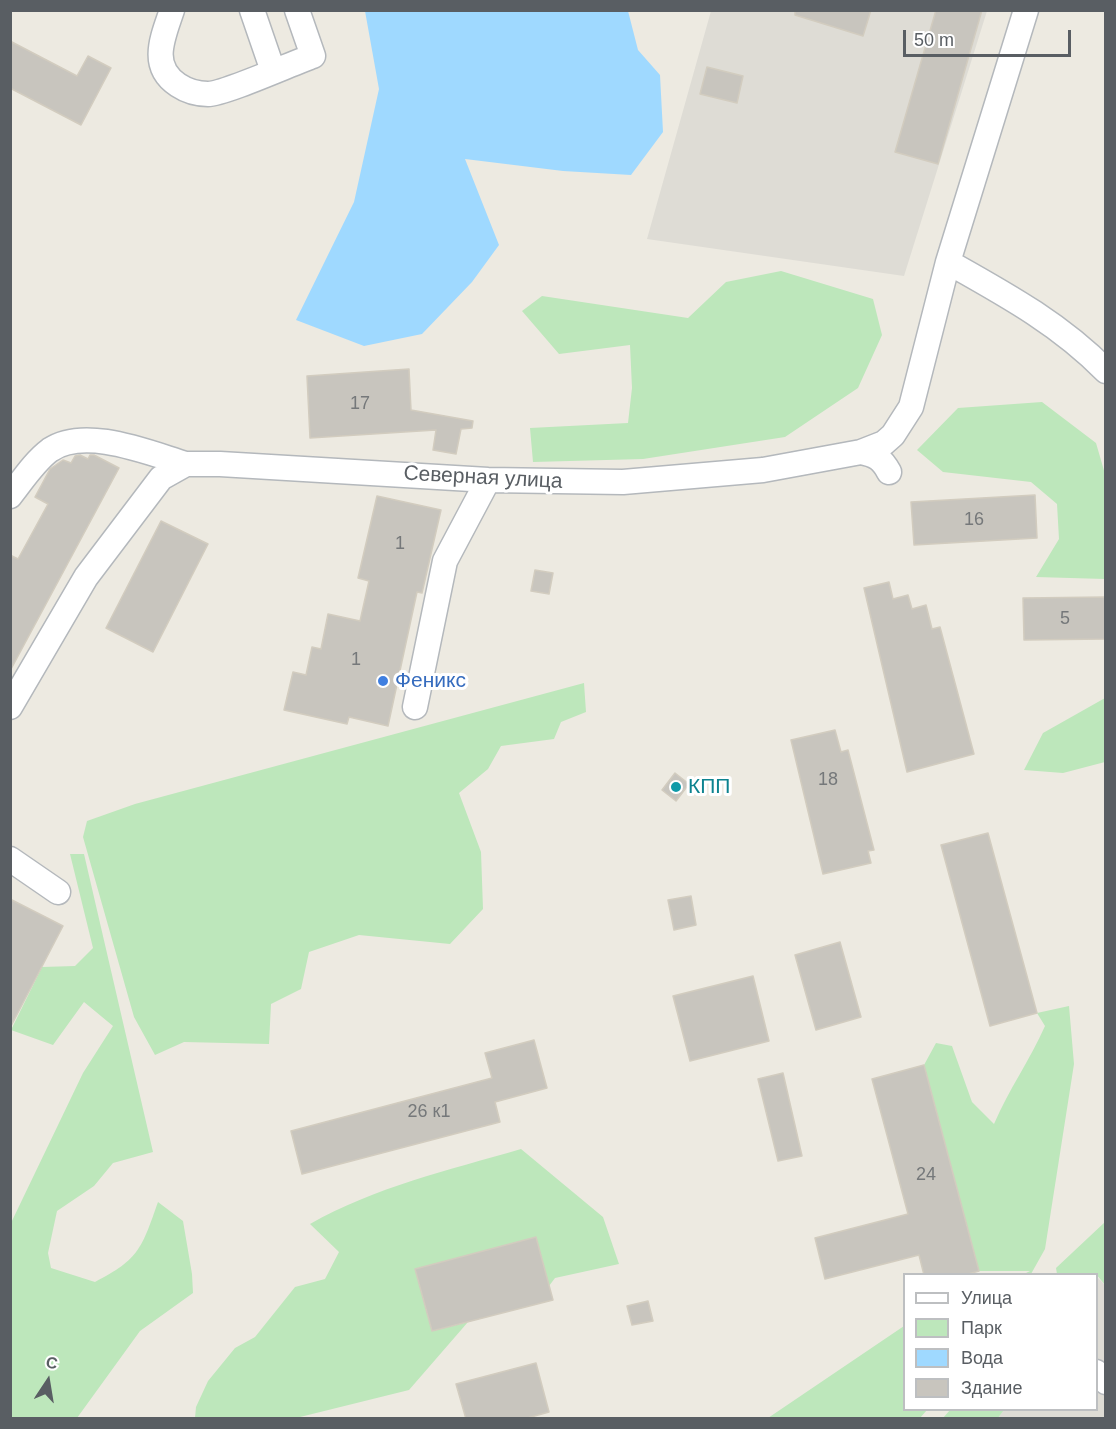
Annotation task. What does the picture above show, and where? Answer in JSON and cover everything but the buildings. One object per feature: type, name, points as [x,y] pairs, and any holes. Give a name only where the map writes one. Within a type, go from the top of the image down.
[{"type":"street","points":[[172,10],[161,42],[160,64],[168,79],[187,91],[210,95],[313,56],[297,10]]},
{"type":"street","points":[[252,10],[273,71]]},
{"type":"street","name":"Северная улица","points":[[186,464],[232,464],[488,480],[623,482],[764,470],[861,452],[884,443],[893,435],[911,407],[948,262],[1026,10]]},
{"type":"street","points":[[948,262],[1053,324],[1084,348],[1106,371]]},
{"type":"street","points":[[10,496],[30,470],[51,450],[75,441],[111,442],[186,464]]},
{"type":"street","points":[[861,452],[875,455],[883,461],[889,472]]},
{"type":"street","points":[[10,707],[86,577],[161,478],[186,464]]},
{"type":"street","points":[[415,707],[445,561],[488,480]]},
{"type":"street","points":[[10,859],[58,892]]},
{"type":"shaded area","points":[[711,11],[987,11],[904,276],[647,239]]},
{"type":"shaded area","points":[[1098,1278],[1105,1285],[1105,1418],[998,1418],[1003,1411],[1098,1411]]},
{"type":"green space","points":[[781,271],[873,299],[882,335],[858,388],[785,437],[643,459],[533,462],[530,428],[628,423],[632,388],[630,345],[559,354],[522,311],[542,296],[688,318],[726,282]]},
{"type":"green space","points":[[1042,402],[1096,443],[1105,474],[1105,579],[1036,577],[1059,539],[1057,504],[1031,482],[943,472],[917,450],[958,408]]},
{"type":"green space","points":[[584,683],[586,712],[561,722],[554,739],[501,746],[488,769],[459,793],[481,852],[483,909],[450,944],[359,935],[309,952],[301,989],[271,1004],[269,1044],[184,1042],[155,1055],[134,1017],[83,837],[87,821],[135,804]]},
{"type":"green space","points":[[1105,698],[1105,762],[1063,773],[1024,770],[1043,733]]},
{"type":"green space","points":[[70,854],[84,854],[153,1152],[113,1163],[94,1186],[57,1211],[48,1253],[51,1268],[95,1282],[110,1274],[130,1258],[143,1241],[158,1202],[183,1221],[193,1293],[140,1331],[77,1418],[11,1418],[10,1225],[83,1073],[113,1026],[84,1002],[53,1045],[11,1030],[42,967],[75,966],[93,948]]},
{"type":"green space","points":[[1069,1006],[1074,1064],[1045,1249],[1032,1273],[1026,1273],[1030,1271],[979,1271],[924,1065],[936,1043],[952,1046],[972,1102],[994,1124],[1045,1026],[1037,1013]]},
{"type":"green space","points":[[521,1149],[603,1217],[619,1264],[555,1278],[549,1286],[416,1269],[432,1331],[468,1322],[409,1390],[296,1418],[195,1418],[196,1407],[208,1381],[235,1348],[255,1337],[295,1287],[325,1279],[339,1252],[310,1224],[386,1190]]},
{"type":"green space","points":[[1105,1222],[1105,1285],[1098,1273],[1057,1273],[1056,1268]]},
{"type":"green space","points":[[903,1327],[903,1411],[926,1411],[920,1418],[768,1418]]},
{"type":"green space","points":[[949,1411],[1003,1411],[998,1418],[943,1418]]},
{"type":"water","points":[[365,11],[628,11],[638,50],[660,75],[663,132],[631,175],[563,171],[465,159],[499,245],[472,282],[422,334],[364,346],[296,320],[354,202],[379,89]]},
{"type":"place","name":"Феникс","points":[[383,681]]},
{"type":"place","name":"КПП","points":[[676,787]]}]
